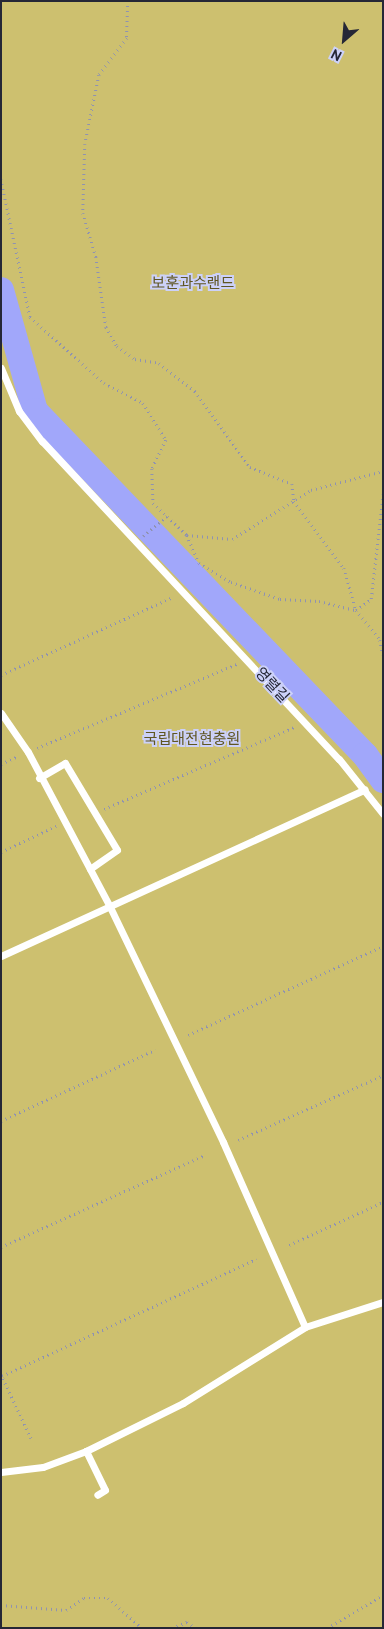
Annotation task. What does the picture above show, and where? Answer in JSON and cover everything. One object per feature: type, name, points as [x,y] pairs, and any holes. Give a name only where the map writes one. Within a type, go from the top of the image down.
[{"type":"lane","name":"영렬길","points":[[1,368],[19,411],[42,441],[304,722],[365,789],[383,814]]},
{"type":"lane","points":[[1,713],[28,752],[39,778],[65,822],[110,907],[223,1142],[305,1327]]},
{"type":"lane","points":[[39,778],[65,763],[93,813],[117,850],[90,869]]},
{"type":"lane","points":[[1,956],[365,789]]},
{"type":"lane","points":[[1,1472],[43,1467],[86,1451],[183,1403],[305,1327],[383,1302]]},
{"type":"lane","points":[[86,1451],[105,1490],[97,1495]]},
{"type":"path","points":[[128,1],[127,38],[99,76],[85,144],[83,213],[96,256],[106,327],[117,346],[135,359],[159,363],[195,391],[250,467],[292,484],[294,501],[344,568],[356,610],[380,640],[383,655]]},
{"type":"path","points":[[1,179],[30,317],[104,383],[144,403],[166,440],[152,469],[153,502],[187,534],[199,563],[230,582],[280,599],[319,601],[356,610],[371,599],[383,494]]},
{"type":"path","points":[[187,534],[232,539],[311,490],[383,471]]},
{"type":"path","points":[[145,534],[167,516]]},
{"type":"path","points":[[1,675],[183,592]]},
{"type":"path","points":[[1,764],[247,660]]},
{"type":"path","points":[[93,813],[304,722]]},
{"type":"path","points":[[1,852],[65,822]]},
{"type":"path","points":[[188,1035],[383,946]]},
{"type":"path","points":[[1,1121],[154,1050]]},
{"type":"path","points":[[238,1140],[383,1075]]},
{"type":"path","points":[[1,1247],[205,1155]]},
{"type":"path","points":[[288,1245],[383,1202]]},
{"type":"path","points":[[31,1438],[2,1375],[256,1260]]},
{"type":"path","points":[[327,1628],[383,1595]]},
{"type":"path","points":[[1,1605],[66,1610],[84,1598],[108,1598],[142,1628]]},
{"type":"path","points":[[172,1628],[188,1622],[196,1628]]},
{"type":"green space","name":"국립대전현충원","points":[[1,1],[383,1],[383,1628],[1,1628]]},
{"type":"waterway","points":[[1,290],[35,411],[365,755],[383,780]]},
{"type":"park label","name":"보훈과수랜드","points":[[193,285]]}]
